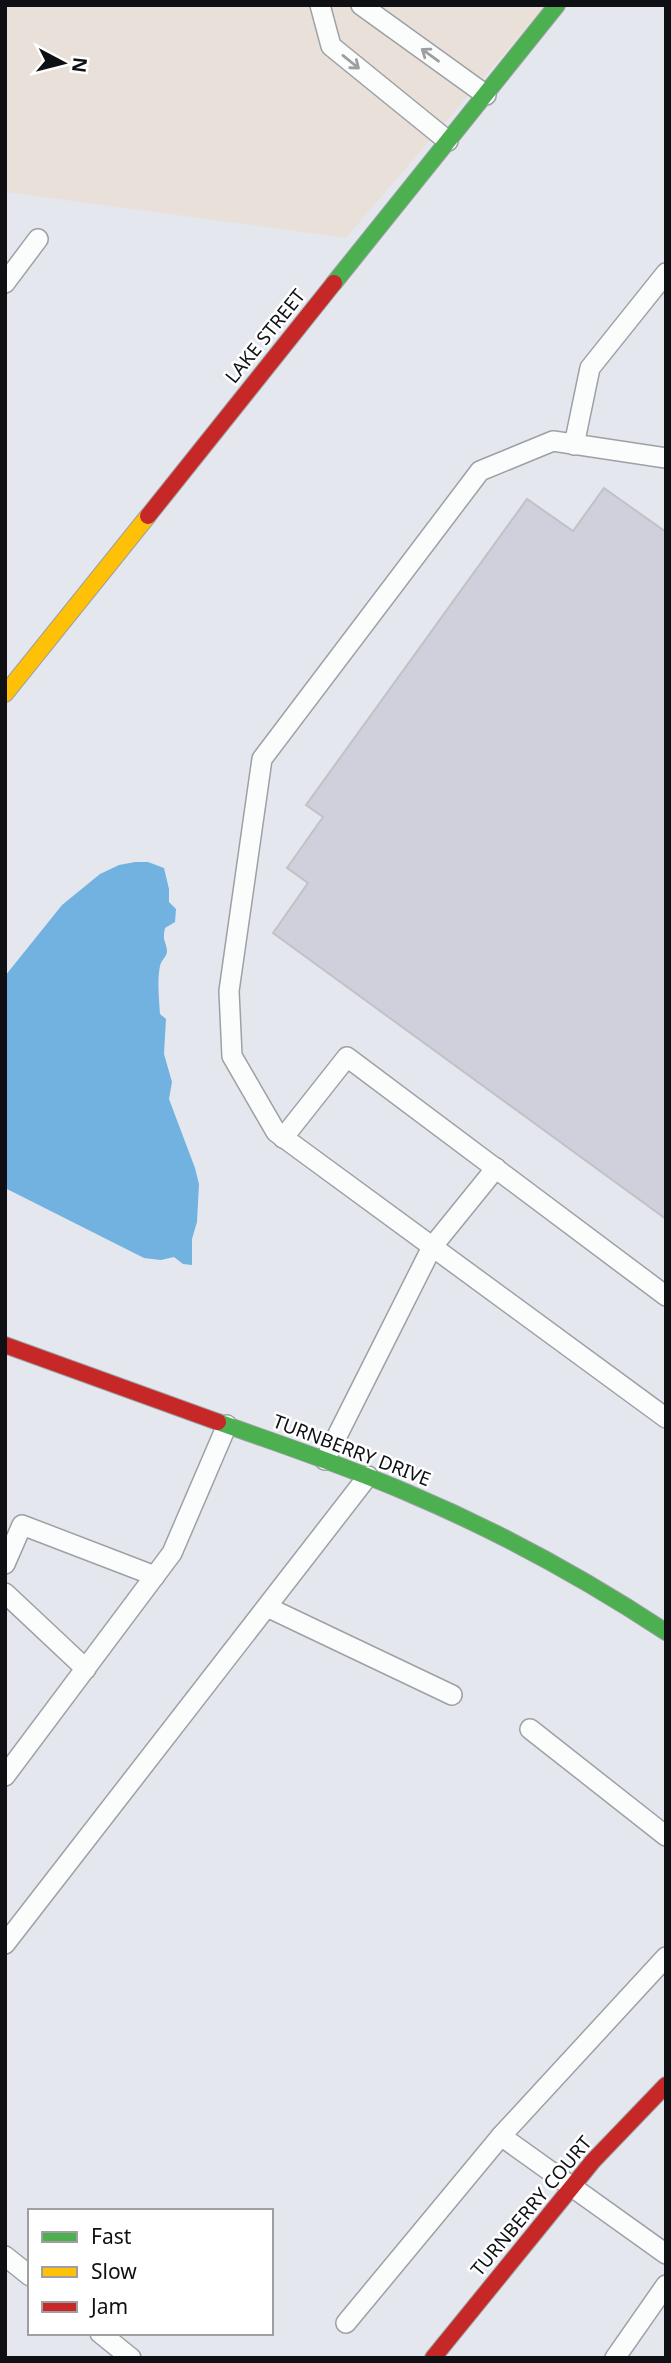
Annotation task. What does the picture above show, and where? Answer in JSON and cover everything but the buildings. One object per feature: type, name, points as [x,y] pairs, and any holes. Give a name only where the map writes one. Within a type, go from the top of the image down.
[{"type":"street","name":"LAKE STREET","points":[[5,694],[557,5]]},
{"type":"street","name":"TURNBERRY DRIVE","points":[[5,1345],[325,1460],[424,1499],[519,1543],[666,1632]]},
{"type":"street","name":"TURNBERRY COURT","points":[[433,2358],[593,2161],[666,2085]]},
{"type":"lane","points":[[320,5],[331,46],[448,141]]},
{"type":"lane","points":[[361,5],[486,94]]},
{"type":"lane","points":[[5,283],[38,239]]},
{"type":"lane","points":[[574,444],[590,368],[666,274]]},
{"type":"lane","points":[[666,458],[553,442],[480,471],[262,759],[229,991],[232,1056],[276,1132],[666,1418]]},
{"type":"lane","points":[[283,1138],[347,1057],[666,1296]]},
{"type":"lane","points":[[325,1460],[432,1247],[496,1168]]},
{"type":"lane","points":[[5,1776],[172,1553],[227,1425]]},
{"type":"lane","points":[[5,1944],[368,1476]]},
{"type":"lane","points":[[5,1564],[22,1524],[155,1576]]},
{"type":"lane","points":[[5,1593],[86,1668]]},
{"type":"lane","points":[[267,1607],[452,1695]]},
{"type":"lane","points":[[530,1729],[666,1836]]},
{"type":"lane","points":[[346,2323],[501,2136],[666,1957]]},
{"type":"lane","points":[[501,2136],[666,2254]]},
{"type":"lane","points":[[5,2256],[28,2274]]},
{"type":"lane","points":[[615,2358],[666,2285]]},
{"type":"lane","points":[[102,2335],[131,2358]]},
{"type":"shaded area","points":[[5,5],[546,5],[346,238],[5,192]]},
{"type":"water","points":[[148,862],[164,868],[169,902],[176,909],[175,922],[165,928],[167,951],[160,966],[159,996],[160,1014],[166,1019],[164,1054],[172,1082],[169,1099],[199,1184],[197,1222],[192,1239],[192,1265],[183,1264],[174,1257],[161,1260],[144,1258],[5,1188],[5,976],[62,905],[100,874],[119,865]]},
{"type":"traffic: fast","points":[[334,283],[557,5]]},
{"type":"traffic: fast","points":[[218,1422],[361,1474],[475,1523],[572,1574],[666,1632]]},
{"type":"traffic: slow","points":[[5,694],[148,516]]},
{"type":"traffic: jam","points":[[148,516],[334,283]]},
{"type":"traffic: jam","points":[[5,1345],[218,1422]]},
{"type":"traffic: jam","points":[[433,2358],[593,2161],[666,2085]]}]
